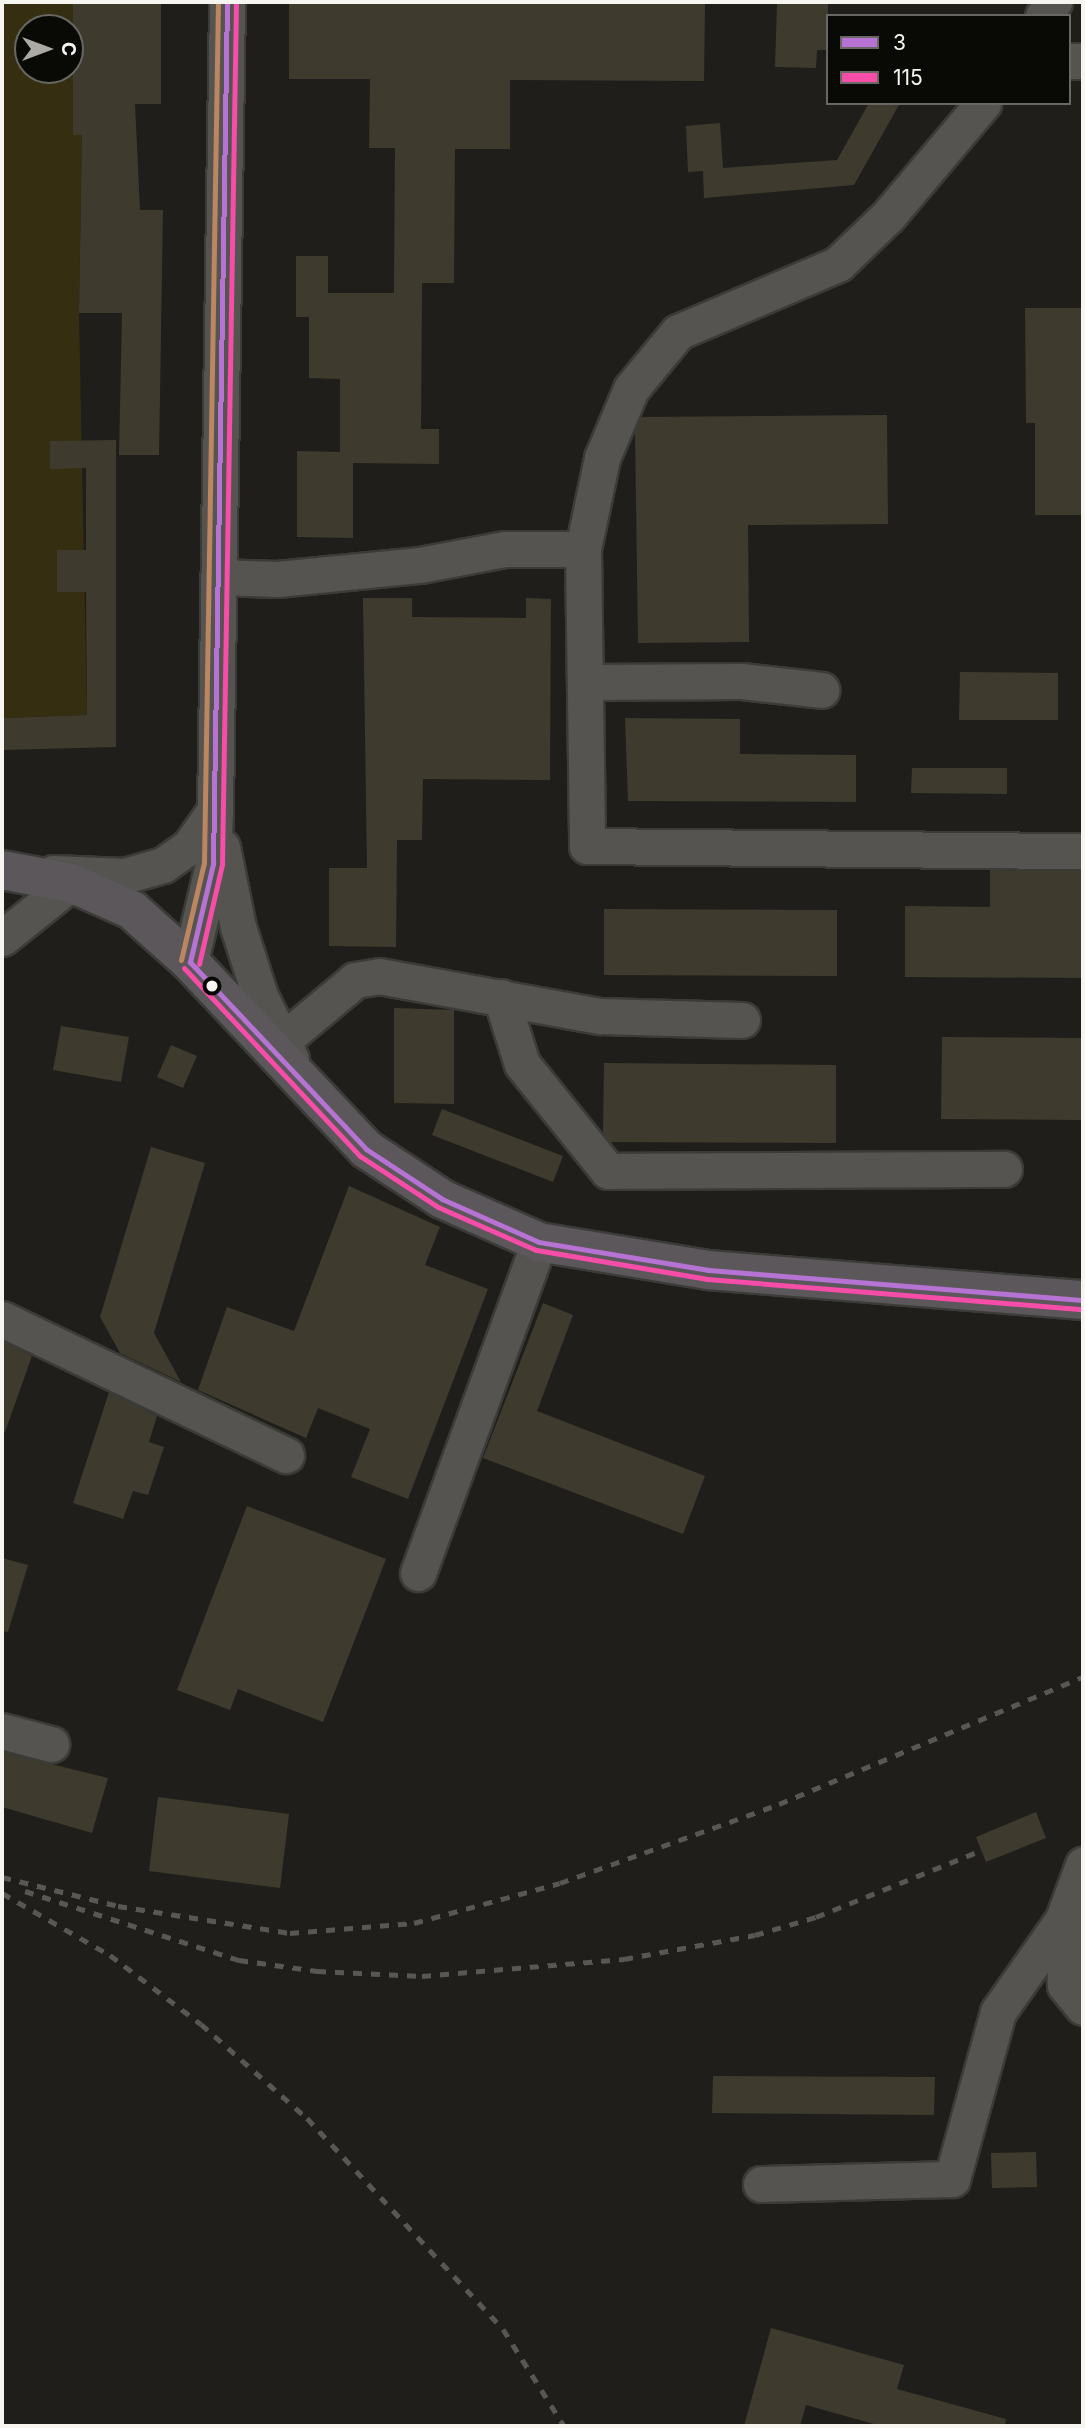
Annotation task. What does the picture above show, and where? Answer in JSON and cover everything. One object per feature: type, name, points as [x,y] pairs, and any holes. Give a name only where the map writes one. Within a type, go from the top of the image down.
[{"type":"main road","points":[[8,870],[71,883],[132,910],[190,962],[306,1091],[403,1177],[539,1242],[708,1270],[1083,1300]]},
{"type":"street","points":[[190,962],[213,864],[227,2]]},
{"type":"street","points":[[981,105],[888,216],[838,264],[678,332],[631,389],[602,457],[583,550],[587,846],[1083,851]]},
{"type":"street","points":[[218,577],[277,579],[420,565],[505,549],[583,550]]},
{"type":"street","points":[[585,681],[741,681],[822,690]]},
{"type":"street","points":[[8,870],[124,876],[163,865],[189,847],[215,810]]},
{"type":"street","points":[[215,810],[238,927],[282,1041],[306,1091]]},
{"type":"street","points":[[2,938],[71,883]]},
{"type":"street","points":[[282,1041],[355,980],[401,977],[600,1016],[741,1020]]},
{"type":"street","points":[[501,998],[522,1064],[608,1171],[1004,1169]]},
{"type":"street","points":[[418,1573],[539,1242]]},
{"type":"street","points":[[2,1320],[286,1455]]},
{"type":"street","points":[[2,1731],[51,1744]]},
{"type":"street","points":[[761,2184],[952,2179],[998,2012],[1063,1919],[1083,1865]]},
{"type":"street","points":[[1063,1919],[1065,1986],[1083,2007]]},
{"type":"shaded area","points":[[2,2],[73,2],[73,14],[14,14],[14,84],[73,84],[73,134],[82,135],[79,313],[87,715],[2,718]]},
{"type":"building","points":[[73,2],[161,2],[161,104],[135,104],[140,210],[163,210],[159,455],[119,455],[122,313],[79,313],[82,135],[73,135],[73,84],[84,84],[84,14],[73,14]]},
{"type":"building","points":[[289,2],[705,2],[704,81],[510,80],[510,149],[455,149],[454,283],[422,283],[421,429],[439,429],[439,464],[353,463],[353,538],[297,537],[297,451],[340,452],[340,379],[309,378],[309,317],[296,317],[296,256],[328,256],[328,293],[394,293],[395,148],[369,148],[370,79],[289,79]]},
{"type":"building","points":[[777,2],[828,2],[826,50],[817,50],[816,68],[775,67]]},
{"type":"building","points":[[868,105],[899,105],[854,185],[704,198],[703,171],[688,172],[686,126],[720,123],[723,168],[837,160]]},
{"type":"building","points":[[1025,308],[1083,308],[1083,515],[1035,515],[1035,423],[1026,423]]},
{"type":"building","points":[[887,415],[888,524],[748,525],[749,642],[638,643],[635,430],[641,417]]},
{"type":"building","points":[[116,440],[116,747],[2,750],[2,718],[87,715],[86,592],[57,592],[57,550],[86,550],[86,468],[50,469],[50,441]]},
{"type":"building","points":[[363,598],[412,598],[412,617],[526,618],[526,598],[551,599],[550,780],[423,779],[422,840],[397,840],[396,947],[329,946],[329,868],[367,868]]},
{"type":"building","points":[[960,672],[1058,673],[1058,720],[959,720]]},
{"type":"building","points":[[625,718],[740,719],[740,754],[856,755],[856,802],[628,801]]},
{"type":"building","points":[[912,768],[1007,768],[1007,794],[911,793]]},
{"type":"building","points":[[990,870],[1083,871],[1083,978],[905,977],[905,906],[990,907]]},
{"type":"building","points":[[604,909],[837,910],[837,976],[604,975]]},
{"type":"building","points":[[394,1008],[454,1010],[454,1104],[394,1103]]},
{"type":"building","points":[[61,1026],[129,1037],[121,1082],[53,1070]]},
{"type":"building","points":[[942,1037],[1083,1038],[1083,1120],[941,1119]]},
{"type":"building","points":[[171,1045],[197,1056],[183,1088],[157,1077]]},
{"type":"building","points":[[604,1063],[836,1065],[836,1143],[610,1142],[603,1133]]},
{"type":"building","points":[[442,1109],[563,1156],[553,1182],[432,1135]]},
{"type":"building","points":[[151,1147],[205,1163],[154,1333],[181,1382],[120,1353],[100,1317]]},
{"type":"building","points":[[349,1186],[440,1227],[425,1265],[488,1289],[408,1499],[351,1477],[370,1429],[318,1408],[306,1438],[198,1390],[227,1307],[294,1331]]},
{"type":"building","points":[[543,1303],[573,1315],[537,1411],[705,1476],[683,1534],[483,1458]]},
{"type":"building","points":[[2,1341],[32,1356],[5,1432],[2,1431]]},
{"type":"building","points":[[109,1392],[157,1416],[149,1442],[164,1447],[148,1495],[133,1491],[123,1519],[73,1503]]},
{"type":"building","points":[[247,1506],[386,1559],[323,1722],[238,1689],[230,1710],[177,1690]]},
{"type":"building","points":[[2,1558],[28,1565],[8,1632],[2,1631]]},
{"type":"building","points":[[2,1752],[108,1778],[92,1833],[2,1807]]},
{"type":"building","points":[[158,1797],[289,1814],[280,1888],[149,1871]]},
{"type":"building","points":[[1036,1812],[1046,1838],[986,1862],[976,1837]]},
{"type":"building","points":[[713,2076],[935,2077],[934,2115],[712,2113]]},
{"type":"building","points":[[1036,2152],[1037,2187],[992,2188],[991,2153]]},
{"type":"building","points":[[771,2328],[904,2365],[897,2389],[1006,2419],[1005,2426],[881,2426],[806,2405],[800,2426],[744,2426]]},
{"type":"railway","points":[[2,1877],[118,1906],[290,1933],[414,1923],[560,1883],[779,1804],[1083,1677]]},
{"type":"railway","points":[[25,1891],[239,1960],[317,1971],[422,1976],[624,1959],[755,1935],[816,1917],[979,1851]]},
{"type":"railway","points":[[2,1893],[110,1955],[201,2024],[307,2118],[503,2329],[564,2426]]},
{"type":"transit line","points":[[181,960],[204,863],[218,2]]},
{"type":"transit line","name":"3","points":[[190,962],[213,864],[227,2]]},
{"type":"transit line","name":"115","points":[[199,964],[222,864],[236,2]]},
{"type":"transit line","name":"3","points":[[190,962],[366,1149],[442,1199],[539,1242],[708,1270],[1083,1300]]},
{"type":"transit line","name":"115","points":[[184,968],[360,1156],[438,1207],[536,1250],[707,1279],[1082,1309]]}]
